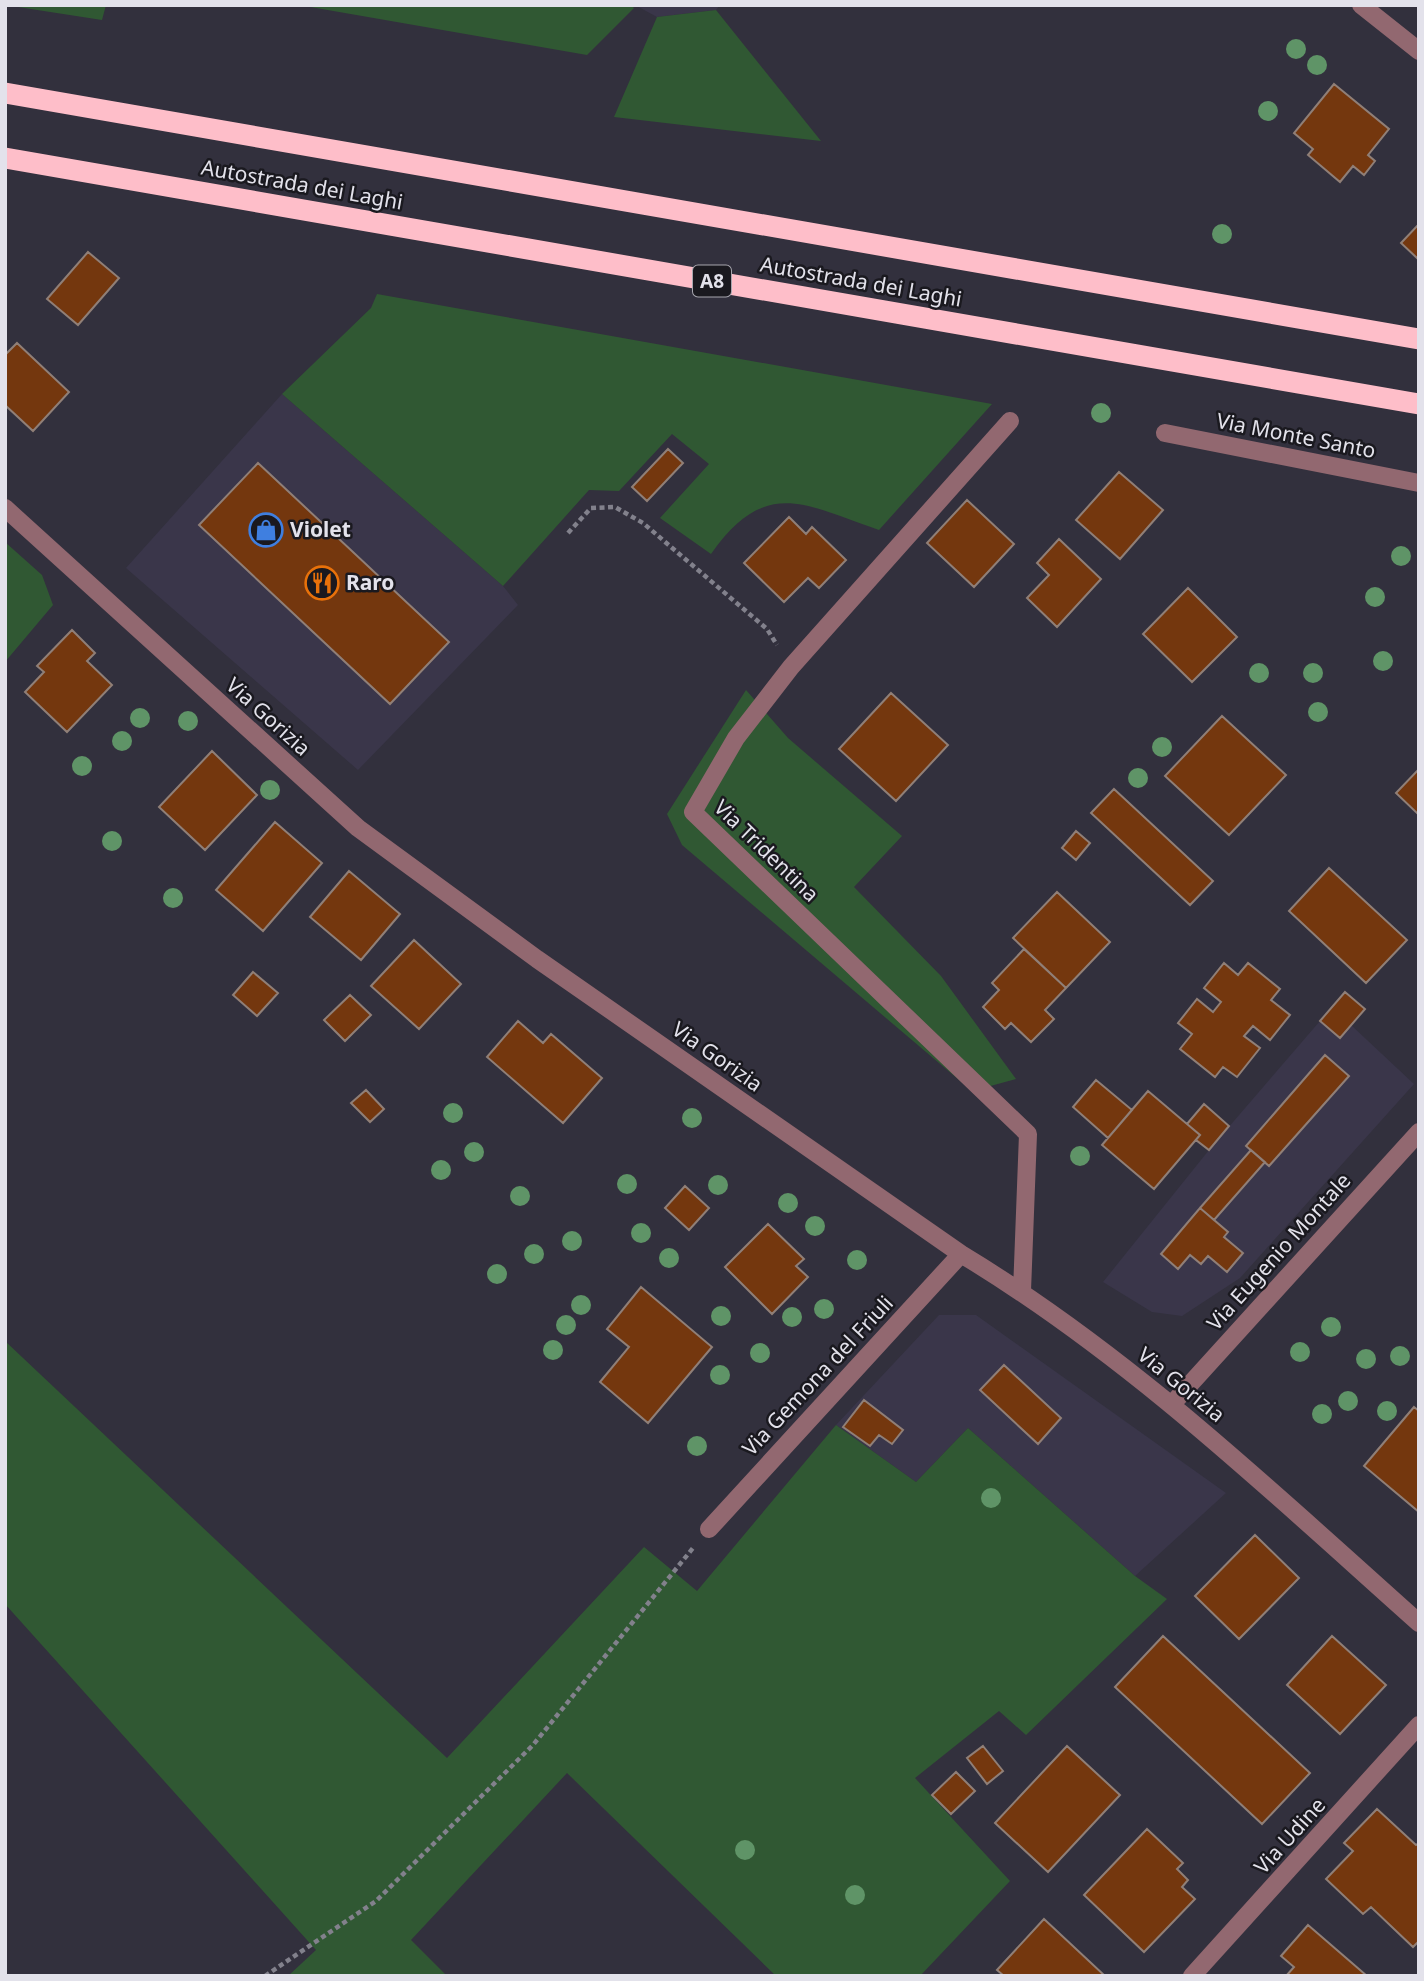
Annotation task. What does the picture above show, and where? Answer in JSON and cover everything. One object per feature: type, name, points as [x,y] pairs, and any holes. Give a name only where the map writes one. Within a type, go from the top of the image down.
[{"type":"highway","name":"Autostrada dei Laghi","points":[[5,93],[1419,339]]},
{"type":"highway","name":"Autostrada dei Laghi","points":[[5,158],[1419,404]]},
{"type":"street","points":[[1361,5],[1419,51]]},
{"type":"street","name":"Via Tridentina","points":[[1010,421],[791,667],[736,738],[693,812],[1028,1134],[1022,1291]]},
{"type":"street","name":"Via Monte Santo","points":[[1165,433],[1419,484]]},
{"type":"street","name":"Via Gorizia","points":[[5,508],[358,828],[537,959],[961,1254],[1022,1291],[1172,1403],[1419,1623]]},
{"type":"street","name":"Via Eugenio Montale","points":[[1172,1403],[1419,1132]]},
{"type":"street","name":"Via Gemona del Friuli","points":[[709,1529],[961,1254]]},
{"type":"street","name":"Via Udine","points":[[1192,1976],[1419,1725]]},
{"type":"path","points":[[568,533],[591,508],[615,508],[643,523],[767,629],[791,667]]},
{"type":"path","points":[[265,1976],[376,1901],[533,1745],[709,1529]]},
{"type":"shaded area","points":[[635,5],[720,5],[716,10],[657,17]]},
{"type":"shaded area","points":[[282,394],[503,586],[518,605],[358,770],[126,568]]},
{"type":"shaded area","points":[[1320,1021],[1340,1038],[1351,1025],[1414,1084],[1240,1278],[1182,1316],[1152,1312],[1103,1282],[1209,1150]]},
{"type":"shaded area","points":[[939,1315],[976,1315],[1226,1493],[1135,1576],[968,1428],[916,1482],[836,1425]]},
{"type":"green space","points":[[5,5],[106,5],[102,20]]},
{"type":"green space","points":[[299,5],[631,5],[634,8],[587,55]]},
{"type":"green space","points":[[716,10],[821,141],[614,117],[657,17]]},
{"type":"green space","points":[[377,294],[992,404],[879,530],[829,512],[787,503],[768,506],[749,514],[711,554],[660,518],[709,464],[672,434],[619,491],[589,490],[503,586],[282,394],[371,308]]},
{"type":"green space","points":[[5,542],[42,575],[53,605],[5,662]]},
{"type":"green space","points":[[746,690],[788,738],[902,836],[854,887],[941,976],[1016,1079],[972,1091],[682,845],[667,814]]},
{"type":"green space","points":[[5,1341],[447,1758],[644,1547],[697,1591],[836,1425],[916,1482],[968,1428],[1135,1576],[1167,1599],[1026,1735],[999,1711],[915,1778],[1010,1881],[920,1976],[776,1976],[567,1773],[411,1940],[447,1976],[288,1976],[316,1950],[5,1604]]},
{"type":"building","points":[[1334,84],[1389,129],[1368,155],[1375,161],[1364,175],[1353,166],[1340,182],[1308,155],[1313,149],[1294,133]]},
{"type":"building","points":[[1419,224],[1419,256],[1417,258],[1401,243]]},
{"type":"building","points":[[88,252],[119,278],[78,325],[47,299]]},
{"type":"building","points":[[17,343],[69,392],[33,431],[5,405],[5,355]]},
{"type":"building","points":[[668,449],[683,463],[647,501],[632,487]]},
{"type":"building","points":[[258,463],[449,642],[390,704],[199,525]]},
{"type":"building","points":[[1119,472],[1163,510],[1120,559],[1076,520]]},
{"type":"building","points":[[967,500],[1014,544],[974,587],[927,543]]},
{"type":"building","points":[[789,517],[806,534],[812,527],[846,560],[819,588],[808,578],[784,602],[744,563]]},
{"type":"building","points":[[1059,539],[1101,579],[1057,627],[1027,598],[1049,575],[1037,563]]},
{"type":"building","points":[[1188,588],[1237,637],[1192,682],[1143,634]]},
{"type":"building","points":[[72,630],[95,653],[87,661],[112,685],[67,732],[25,692],[44,672],[37,666]]},
{"type":"building","points":[[891,693],[948,745],[896,801],[839,749]]},
{"type":"building","points":[[1222,716],[1286,775],[1229,835],[1165,776]]},
{"type":"building","points":[[212,751],[257,795],[205,850],[159,807]]},
{"type":"building","points":[[1419,769],[1419,815],[1396,793]]},
{"type":"building","points":[[1114,789],[1213,881],[1190,905],[1091,813]]},
{"type":"building","points":[[275,822],[322,863],[263,931],[216,890]]},
{"type":"building","points":[[1076,831],[1090,843],[1076,860],[1062,848]]},
{"type":"building","points":[[1329,868],[1407,940],[1366,983],[1289,911]]},
{"type":"building","points":[[349,871],[400,914],[361,960],[310,917]]},
{"type":"building","points":[[1057,892],[1110,942],[1066,988],[1013,938]]},
{"type":"building","points":[[414,940],[461,984],[419,1029],[371,986]]},
{"type":"building","points":[[1024,949],[1066,988],[1045,1010],[1054,1019],[1031,1042],[1011,1023],[1005,1029],[983,1007],[999,990],[992,983]]},
{"type":"building","points":[[1224,963],[1238,975],[1248,963],[1280,989],[1271,1000],[1290,1015],[1270,1040],[1253,1026],[1244,1036],[1260,1048],[1237,1077],[1223,1067],[1215,1077],[1180,1049],[1192,1034],[1178,1023],[1197,999],[1213,1012],[1221,1002],[1204,988]]},
{"type":"building","points":[[253,972],[278,993],[257,1016],[233,995]]},
{"type":"building","points":[[1345,992],[1365,1009],[1340,1038],[1320,1021]]},
{"type":"building","points":[[350,995],[371,1015],[345,1041],[324,1020]]},
{"type":"building","points":[[518,1021],[543,1043],[551,1034],[602,1078],[563,1123],[487,1057]]},
{"type":"building","points":[[1325,1055],[1349,1076],[1269,1166],[1246,1146]]},
{"type":"building","points":[[1096,1080],[1132,1110],[1108,1138],[1073,1107]]},
{"type":"building","points":[[366,1090],[384,1109],[370,1122],[351,1103]]},
{"type":"building","points":[[1148,1091],[1200,1135],[1154,1189],[1102,1145]]},
{"type":"building","points":[[1204,1104],[1229,1126],[1209,1150],[1196,1140],[1200,1135],[1187,1124]]},
{"type":"building","points":[[1251,1150],[1265,1162],[1214,1220],[1200,1208]]},
{"type":"building","points":[[685,1186],[709,1208],[689,1230],[665,1208]]},
{"type":"building","points":[[1200,1208],[1228,1232],[1224,1237],[1243,1253],[1227,1272],[1208,1256],[1201,1264],[1190,1255],[1178,1269],[1161,1254]]},
{"type":"building","points":[[768,1224],[804,1259],[796,1266],[808,1277],[772,1314],[725,1267]]},
{"type":"building","points":[[641,1287],[712,1347],[648,1423],[600,1382],[629,1347],[607,1329]]},
{"type":"building","points":[[1004,1365],[1061,1418],[1038,1444],[980,1390]]},
{"type":"building","points":[[864,1400],[903,1430],[892,1444],[879,1435],[870,1446],[843,1427]]},
{"type":"building","points":[[1414,1407],[1419,1411],[1419,1512],[1364,1466]]},
{"type":"building","points":[[1255,1535],[1299,1578],[1239,1639],[1195,1596]]},
{"type":"building","points":[[1163,1636],[1310,1773],[1262,1824],[1115,1687]]},
{"type":"building","points":[[1332,1636],[1386,1685],[1340,1734],[1287,1685]]},
{"type":"building","points":[[983,1746],[1003,1771],[987,1784],[967,1758]]},
{"type":"building","points":[[1067,1746],[1120,1795],[1048,1872],[995,1823]]},
{"type":"building","points":[[956,1772],[975,1791],[951,1814],[932,1795]]},
{"type":"building","points":[[1377,1809],[1416,1845],[1419,1843],[1419,1941],[1413,1947],[1371,1907],[1363,1914],[1326,1879],[1353,1851],[1344,1843]]},
{"type":"building","points":[[1147,1829],[1183,1863],[1177,1869],[1188,1880],[1182,1887],[1195,1899],[1144,1952],[1084,1895]]},
{"type":"building","points":[[1044,1919],[1105,1976],[1004,1976],[997,1970]]},
{"type":"building","points":[[1308,1925],[1367,1976],[1286,1976],[1294,1967],[1281,1956]]},
{"type":"place","name":"Violet","points":[[266,530]]},
{"type":"place","name":"Raro","points":[[322,583]]}]
